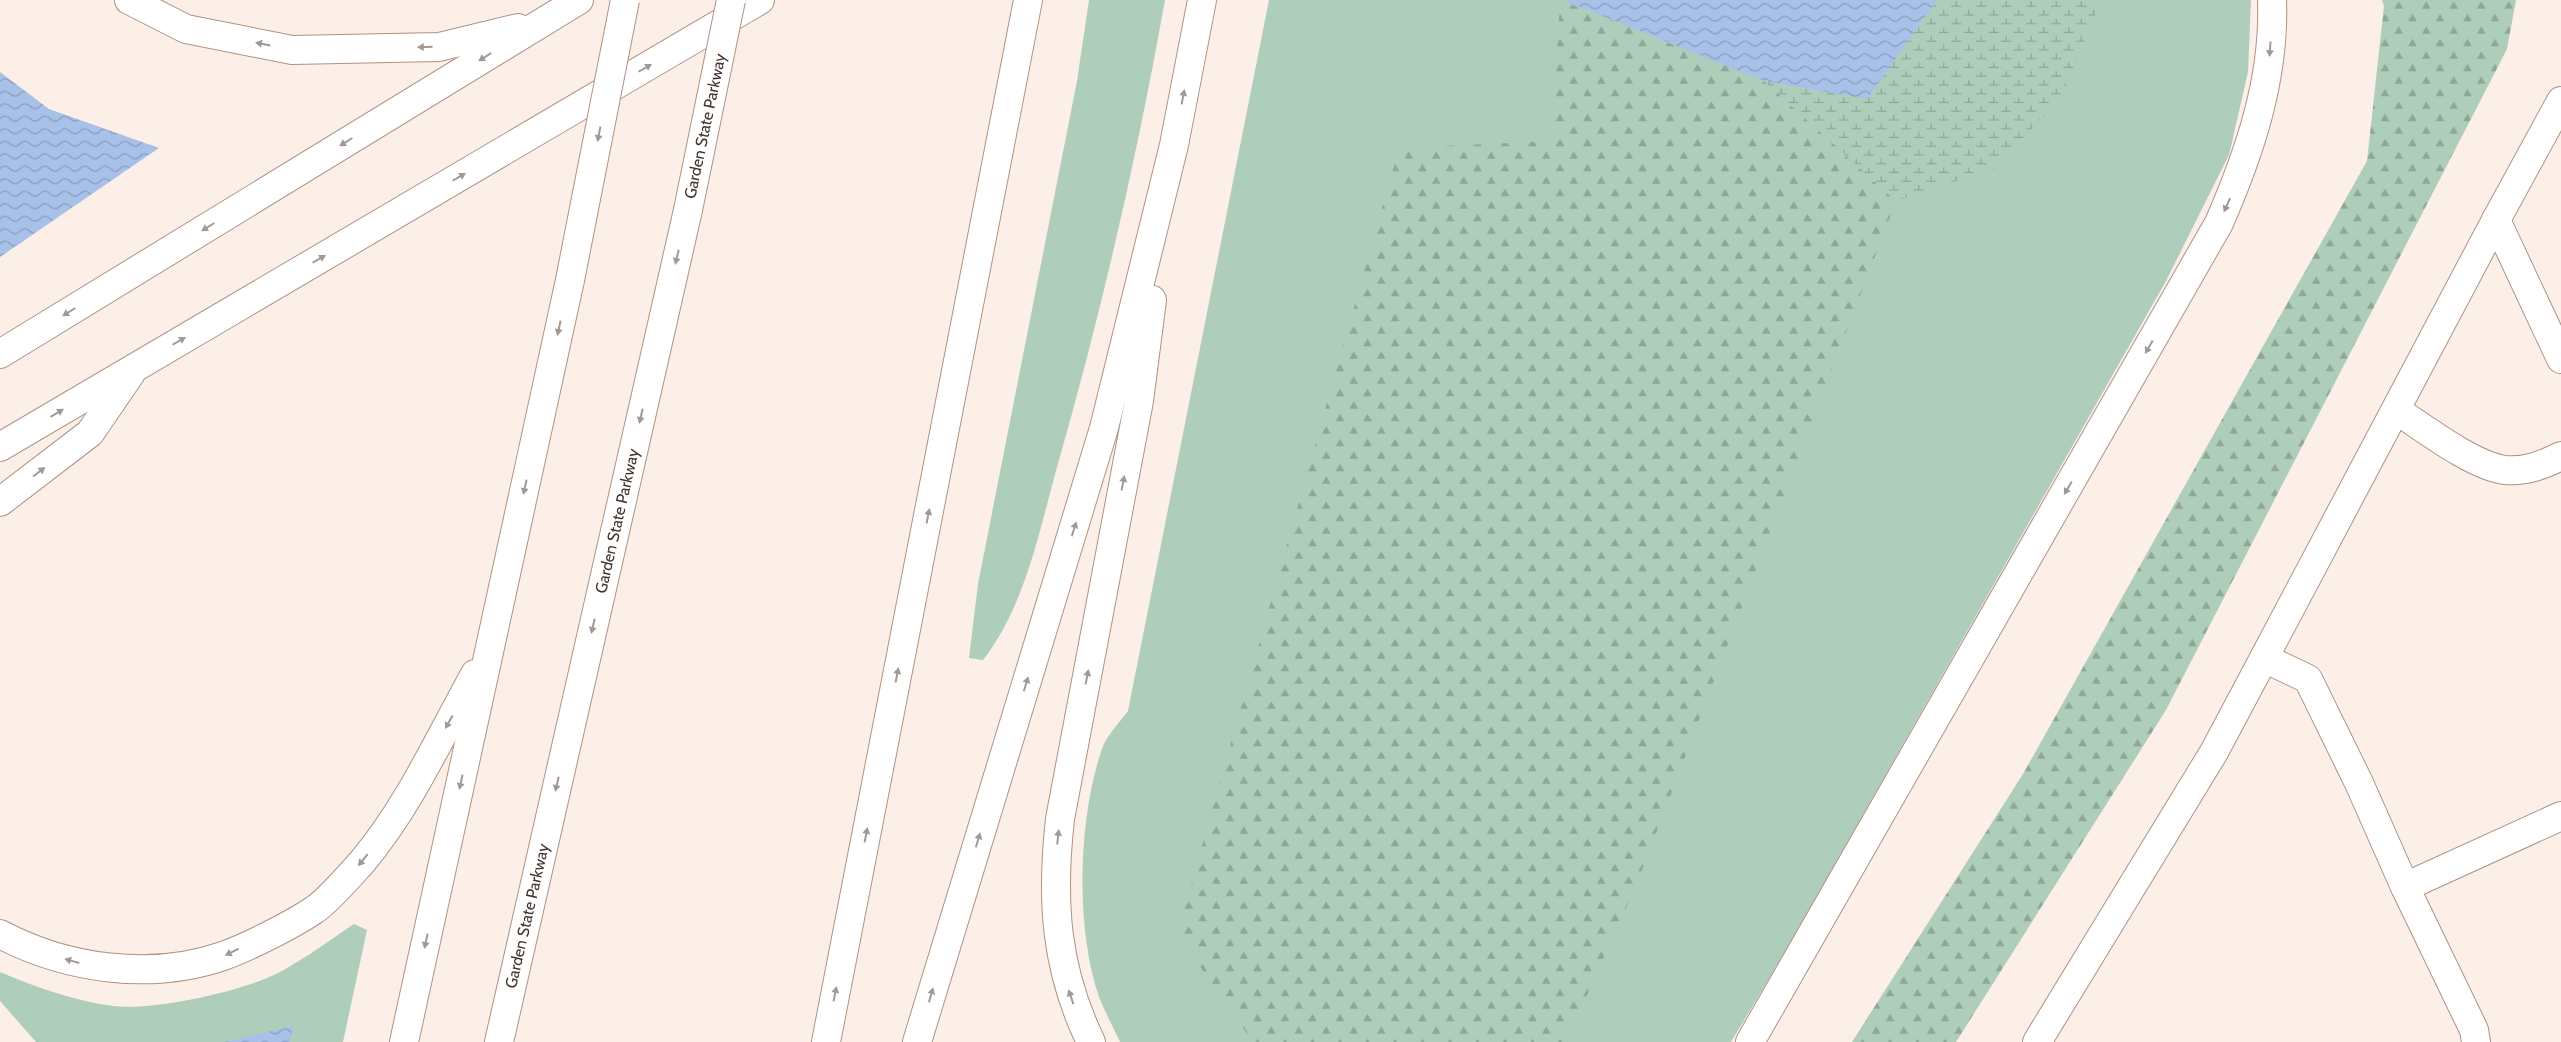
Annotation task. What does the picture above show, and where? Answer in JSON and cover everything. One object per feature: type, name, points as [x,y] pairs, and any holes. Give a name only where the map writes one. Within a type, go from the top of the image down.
[{"type":"main road","points":[[129,0],[186,29],[292,50],[439,47],[541,22]]},
{"type":"main road","points":[[0,354],[579,0]]},
{"type":"main road","points":[[404,1042],[570,280],[626,0]]},
{"type":"main road","name":"Garden State Parkway","points":[[499,1042],[688,210],[731,0]]},
{"type":"main road","points":[[0,447],[760,0]]},
{"type":"main road","points":[[917,1042],[1104,428],[1174,144],[1202,0]]},
{"type":"main road","points":[[1750,1042],[2219,223],[2244,168],[2260,110],[2269,61],[2272,0]]},
{"type":"main road","points":[[826,1042],[1027,1]]},
{"type":"main road","points":[[2037,1042],[2214,752],[2561,101]]},
{"type":"main road","points":[[1091,1042],[1071,997],[1062,966],[1054,901],[1055,861],[1062,810],[1139,401],[1174,144]]},
{"type":"main road","points":[[2496,220],[2561,359]]},
{"type":"main road","points":[[0,502],[90,433],[137,365]]},
{"type":"main road","points":[[2396,410],[2469,457],[2504,470],[2538,467],[2561,456]]},
{"type":"main road","points":[[0,934],[43,953],[84,964],[128,969],[179,967],[224,956],[316,909],[362,861],[406,799],[490,649]]},
{"type":"main road","points":[[2264,658],[2308,680],[2359,783],[2405,887],[2474,1030],[2476,1042]]},
{"type":"main road","points":[[2405,887],[2561,816]]},
{"type":"green space","points":[[1089,0],[1165,0],[1117,235],[1037,542],[1020,592],[998,639],[983,660],[969,658],[978,584],[1077,81]]},
{"type":"green space","points":[[1269,0],[2251,0],[2248,72],[2229,155],[2166,281],[1788,947],[1731,1042],[1120,1042],[1099,997],[1091,969],[1083,906],[1082,873],[1088,807],[1094,777],[1104,744],[1128,711]]},
{"type":"green space","points":[[1560,0],[1764,81],[1896,201],[1636,886],[1566,1042],[1253,1042],[1177,934],[1399,148],[1552,141]]},
{"type":"green space","points":[[1937,0],[2101,0],[2062,95],[1999,167],[1896,201],[1764,81],[1867,99]]},
{"type":"green space","points":[[2382,0],[2516,0],[2507,49],[2166,710],[1956,1042],[1852,1042],[2023,774],[2367,161],[2384,6]]},
{"type":"green space","points":[[354,924],[367,930],[343,1042],[36,1042],[0,1001],[0,972],[55,993],[113,1006],[130,1007],[198,998],[244,986],[280,972],[309,955]]},
{"type":"water","points":[[1563,0],[1937,0],[1867,99],[1764,81]]},
{"type":"water","points":[[0,72],[49,109],[159,148],[0,257]]},
{"type":"water","points":[[293,1026],[290,1042],[224,1042]]}]
